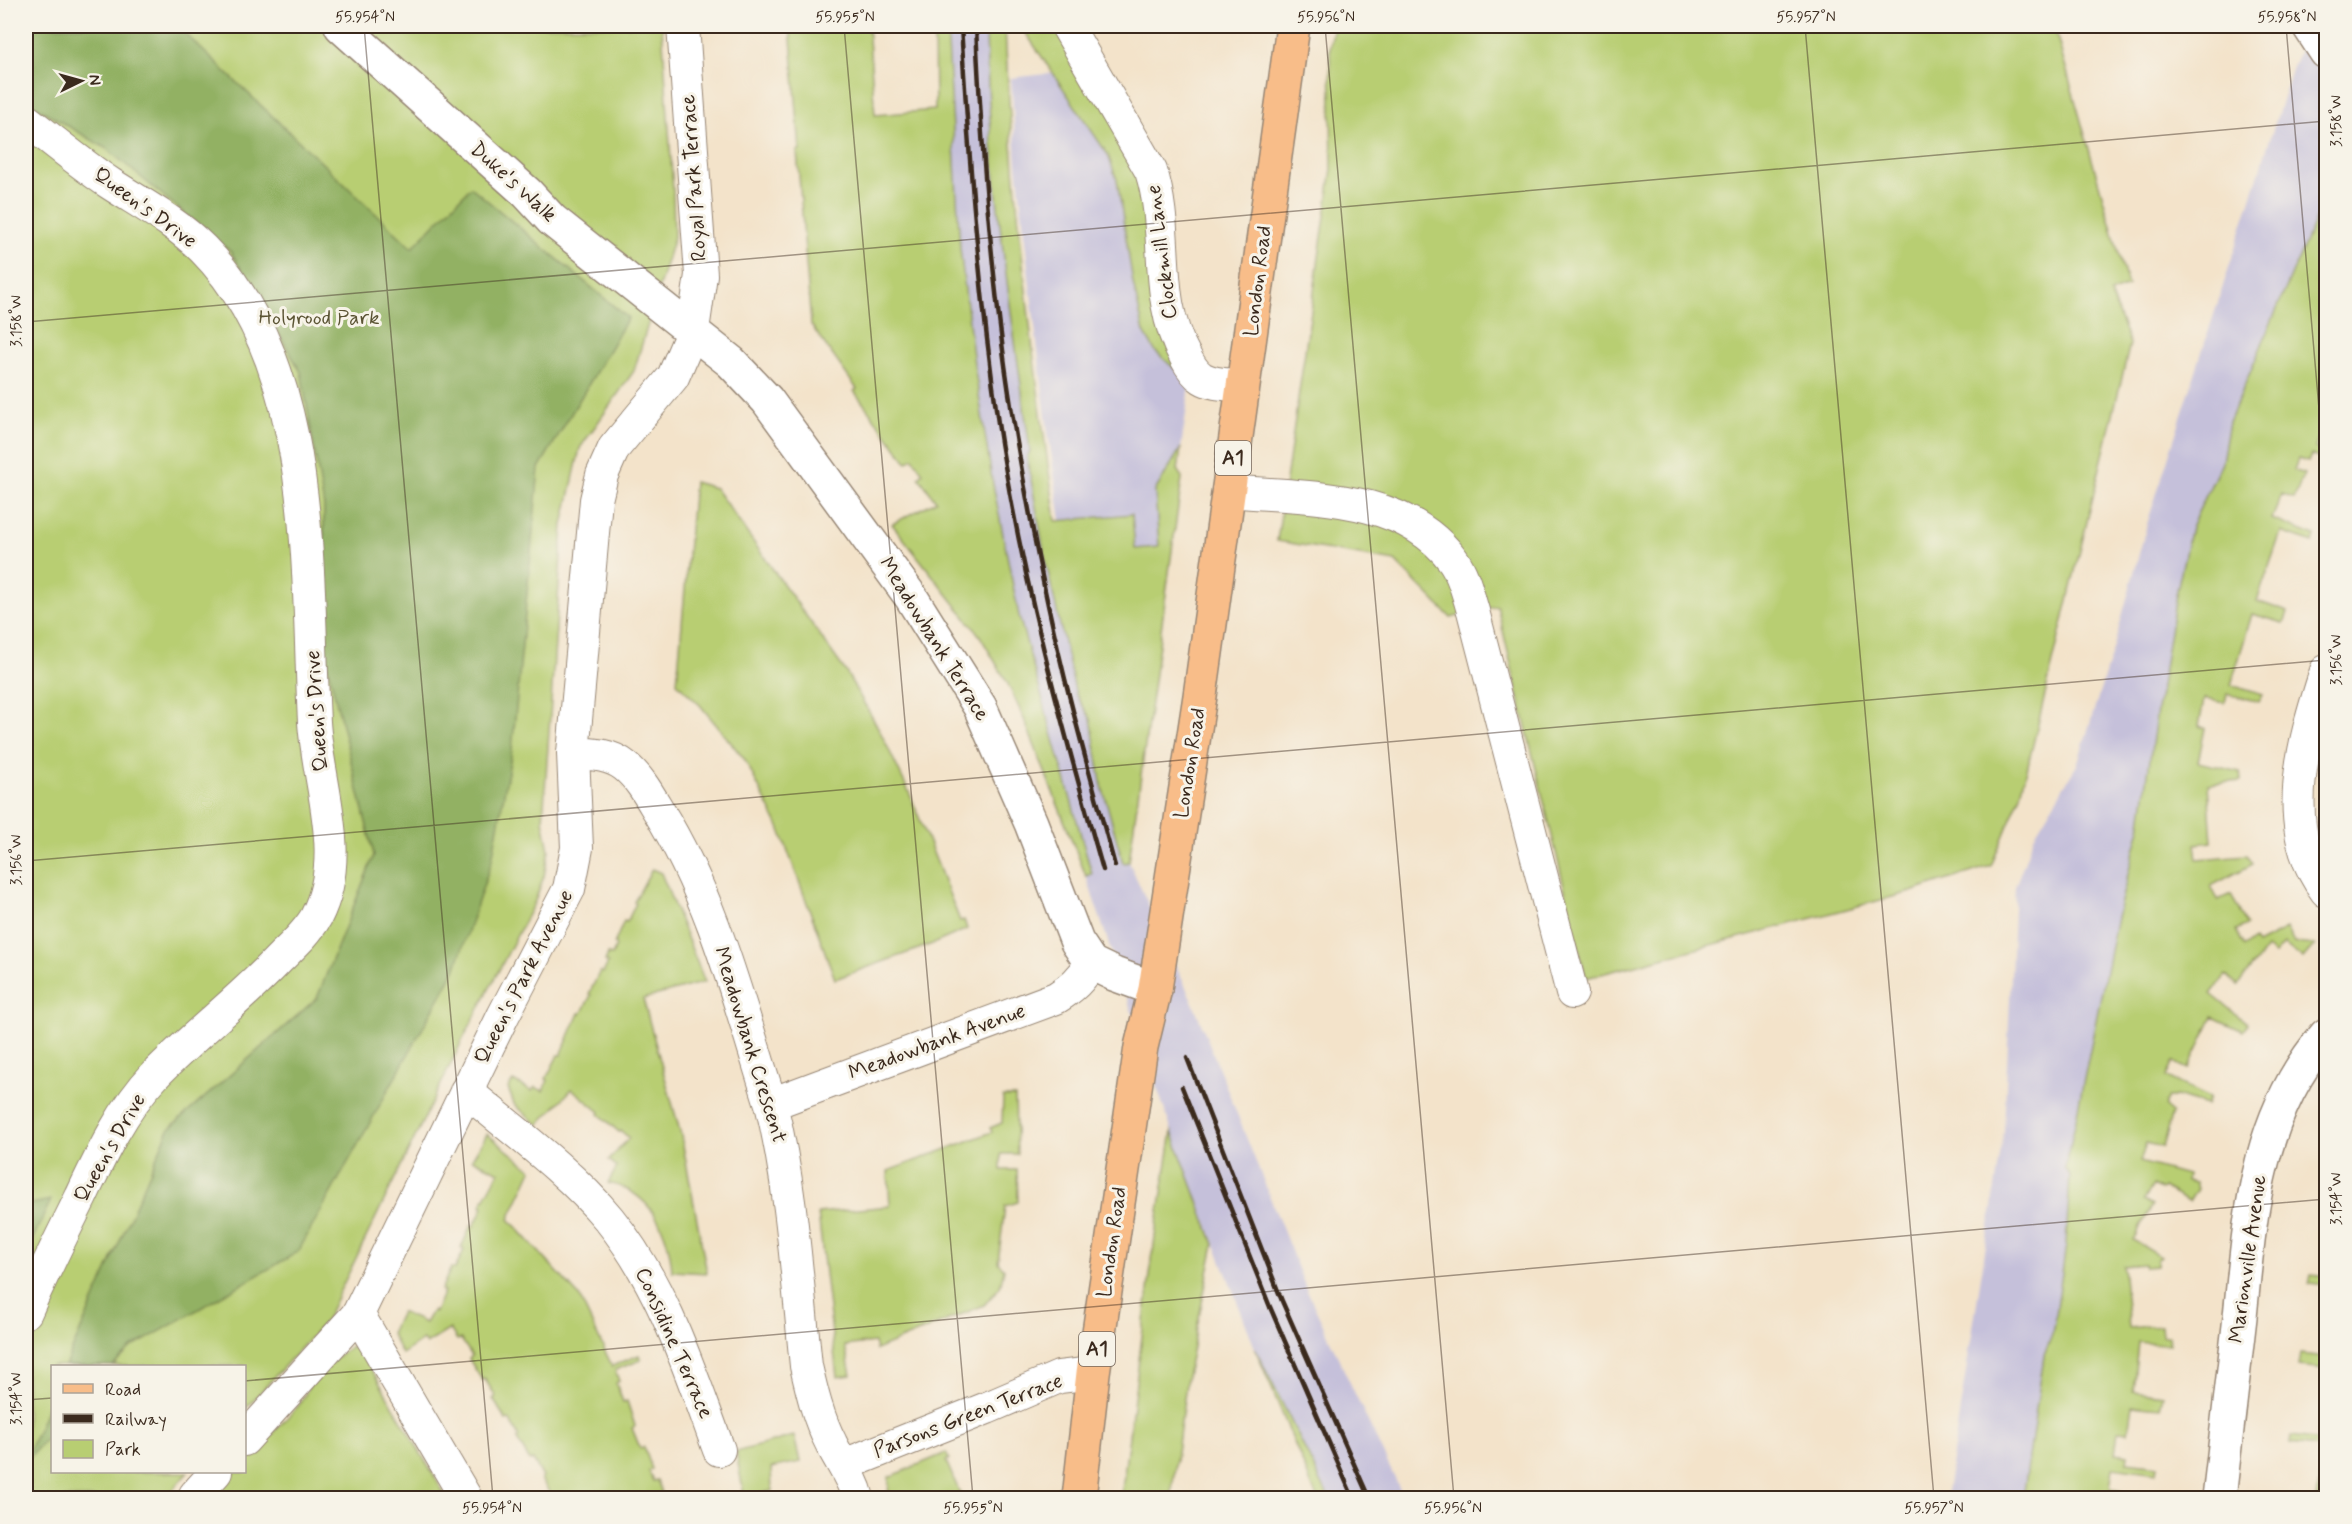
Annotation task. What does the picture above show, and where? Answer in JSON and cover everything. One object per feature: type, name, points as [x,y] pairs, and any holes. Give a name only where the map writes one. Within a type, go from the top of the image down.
[{"type":"main road","name":"London Road","points":[[1079,1498],[1093,1372],[1141,1047],[1155,989],[1202,684],[1293,26]]},
{"type":"street","name":"Duke's Walk","points":[[341,26],[552,219],[693,330]]},
{"type":"street","name":"Royal Park Terrace","points":[[683,26],[701,275],[693,330]]},
{"type":"street","name":"Clockmill Lane","points":[[1067,26],[1151,171],[1158,197],[1165,297],[1173,334],[1188,362],[1200,377],[1208,381],[1243,386]]},
{"type":"street","points":[[2309,26],[2326,52]]},
{"type":"street","name":"Queen's Drive","points":[[26,120],[107,181],[176,226],[203,250],[225,275],[242,300],[262,339],[290,422],[303,514],[313,647],[315,735],[331,843],[328,885],[313,922],[266,973],[154,1077],[136,1098],[103,1151],[26,1312]]},
{"type":"street","name":"Queen's Park Avenue","points":[[246,1438],[358,1314],[503,1016],[569,890],[577,848],[573,753],[596,500],[602,475],[614,448],[673,377],[693,330]]},
{"type":"street","name":"Meadowbank Terrace","points":[[693,330],[731,362],[767,400],[911,597],[948,653],[980,707],[1031,823],[1077,942],[1091,963]]},
{"type":"street","points":[[1228,491],[1335,500],[1368,506],[1411,522],[1436,541],[1454,561],[1466,585],[1572,993]]},
{"type":"street","points":[[2326,671],[2307,744],[2297,805],[2303,844],[2312,867],[2326,891]]},
{"type":"street","name":"Meadowbank Crescent","points":[[573,753],[606,756],[629,770],[650,796],[688,861],[712,922],[771,1104],[785,1171],[809,1380],[826,1433],[858,1498]]},
{"type":"street","points":[[1091,963],[1155,989]]},
{"type":"street","name":"Meadowbank Avenue","points":[[771,1104],[1056,998],[1082,979],[1091,963]]},
{"type":"street","name":"Marionville Avenue","points":[[2219,1498],[2248,1230],[2258,1172],[2266,1143],[2289,1089],[2310,1055],[2326,1035]]},
{"type":"street","name":"Considine Terrace","points":[[466,1091],[575,1184],[617,1229],[639,1263],[665,1314],[690,1370],[719,1450]]},
{"type":"street","points":[[358,1314],[466,1498]]},
{"type":"street","name":"Parsons Green Terrace","points":[[843,1465],[1059,1377],[1093,1372]]},
{"type":"street","points":[[195,1495],[215,1473]]},
{"type":"shaded area","points":[[934,26],[1005,26],[1019,234],[1056,521],[1088,688],[1129,862],[1194,1005],[1307,1291],[1404,1498],[1317,1498],[1255,1348],[1172,1132],[1086,876],[1047,780],[999,633]]},
{"type":"shaded area","points":[[2309,26],[2326,26],[2326,192],[2229,422],[2222,462],[2191,527],[2169,636],[2141,824],[2117,917],[2069,1153],[2064,1166],[2070,1174],[2066,1245],[2054,1329],[2044,1356],[2023,1498],[1946,1498],[2004,1131],[2015,887],[2034,836],[2077,765],[2114,646],[2148,521],[2292,70]]},
{"type":"shaded area","points":[[1054,73],[1103,145],[1115,171],[1133,283],[1144,332],[1191,378],[1181,448],[1155,491],[1159,547],[1135,550],[1132,514],[1061,521],[1030,286],[1017,165],[1011,78]]},
{"type":"green space","name":"Holyrood Park","points":[[26,26],[662,26],[674,237],[634,371],[580,448],[563,525],[543,820],[549,850],[544,876],[535,901],[462,1041],[325,1322],[246,1408],[246,1365],[51,1365],[51,1473],[187,1473],[166,1498],[26,1498]]},
{"type":"green space","points":[[26,26],[177,26],[412,248],[471,187],[628,318],[539,468],[512,750],[492,860],[455,970],[298,1252],[131,1348],[114,1365],[65,1365],[169,1129],[317,998],[374,855],[323,648],[324,506],[301,372],[231,252],[107,149],[26,101]]},
{"type":"green space","points":[[790,26],[868,26],[875,115],[935,110],[934,26],[947,26],[960,248],[974,364],[992,479],[1019,616],[1092,874],[1086,876],[1022,714],[1007,682],[980,636],[892,524],[936,501],[919,477],[923,473],[913,458],[907,462],[854,391],[857,389],[811,325]]},
{"type":"green space","points":[[986,26],[1005,26],[1024,274],[1056,521],[1132,514],[1135,549],[1159,547],[1155,491],[1181,448],[1178,471],[1182,478],[1129,862],[1123,863],[1101,782],[1091,719],[1076,695],[1046,563],[1027,457],[1030,451],[996,186]]},
{"type":"green space","points":[[1021,26],[1057,26],[1136,157],[1175,369],[1155,351],[1144,332],[1133,283],[1117,180],[1108,155]]},
{"type":"green space","points":[[1334,26],[2054,26],[2128,286],[2110,293],[2130,344],[2021,794],[1991,866],[1911,892],[1586,978],[1497,606],[1451,618],[1395,561],[1277,541],[1332,169],[1330,47]]},
{"type":"green space","points":[[2325,196],[2326,216],[2323,220],[2326,229],[2317,237],[2326,248],[2326,415],[2315,448],[2326,452],[2326,461],[2311,455],[2308,462],[2298,459],[2294,470],[2304,474],[2294,499],[2282,494],[2272,519],[2315,536],[2313,543],[2281,532],[2257,601],[2288,612],[2284,623],[2252,614],[2231,685],[2263,695],[2259,702],[2227,694],[2225,703],[2204,699],[2199,726],[2205,728],[2198,762],[2240,772],[2241,781],[2208,784],[2212,842],[2195,844],[2197,859],[2247,855],[2253,864],[2211,886],[2218,900],[2231,894],[2246,925],[2236,930],[2244,946],[2254,940],[2257,944],[2286,929],[2294,943],[2315,945],[2303,959],[2284,944],[2275,954],[2267,948],[2238,985],[2226,975],[2211,994],[2248,1024],[2243,1031],[2213,1017],[2188,1069],[2173,1062],[2166,1077],[2210,1098],[2207,1105],[2176,1096],[2168,1098],[2165,1107],[2172,1113],[2162,1147],[2146,1143],[2140,1162],[2187,1175],[2186,1181],[2195,1183],[2197,1189],[2189,1202],[2153,1185],[2144,1201],[2152,1206],[2133,1240],[2161,1257],[2157,1260],[2157,1266],[2145,1267],[2144,1264],[2123,1266],[2129,1328],[2161,1325],[2162,1336],[2169,1336],[2169,1345],[2138,1342],[2133,1391],[2163,1395],[2160,1408],[2132,1405],[2128,1432],[2118,1431],[2115,1453],[2128,1455],[2127,1462],[2158,1466],[2157,1473],[2113,1467],[2110,1489],[2122,1491],[2121,1494],[2107,1492],[2106,1498],[2023,1498],[2044,1356],[2054,1329],[2066,1245],[2070,1175],[2064,1167],[2069,1153],[2117,917],[2141,824],[2176,595],[2191,527],[2222,462],[2229,422]]},
{"type":"green space","points":[[694,482],[715,488],[846,672],[879,729],[909,792],[960,921],[964,920],[967,929],[835,979],[779,827],[745,760],[700,705],[677,683]]},
{"type":"green space","points":[[652,869],[661,873],[705,982],[643,999],[681,1135],[707,1273],[672,1271],[667,1242],[655,1215],[636,1195],[608,1183],[617,1167],[609,1160],[629,1138],[621,1131],[619,1132],[599,1114],[600,1112],[572,1089],[538,1125],[514,1104],[508,1088],[513,1081],[532,1091],[535,1087],[543,1091],[548,1080],[546,1079],[558,1055],[561,1055],[579,1013],[581,1014],[591,995],[589,994],[600,971],[603,973],[608,963],[605,961],[608,954],[612,955],[624,921],[627,922],[636,903],[634,902]]},
{"type":"green space","points":[[1003,1097],[1015,1097],[1017,1154],[1001,1154],[1001,1170],[1017,1170],[1018,1202],[1005,1206],[998,1262],[1004,1269],[1000,1287],[984,1305],[876,1350],[874,1342],[845,1346],[851,1375],[837,1377],[818,1213],[890,1206],[888,1171],[992,1132],[990,1128],[1002,1123]]},
{"type":"green space","points":[[1172,1132],[1214,1244],[1187,1376],[1171,1498],[1121,1498],[1156,1229]]},
{"type":"green space","points":[[487,1134],[532,1170],[509,1219],[579,1296],[612,1366],[639,1355],[641,1360],[615,1370],[619,1381],[616,1383],[623,1402],[627,1401],[635,1426],[632,1428],[640,1448],[644,1447],[652,1469],[649,1471],[653,1481],[657,1480],[662,1493],[659,1494],[661,1498],[553,1498],[533,1460],[530,1461],[517,1439],[519,1437],[509,1419],[506,1420],[493,1399],[496,1397],[469,1359],[472,1356],[461,1339],[457,1340],[450,1329],[426,1344],[423,1340],[402,1354],[391,1333],[401,1312],[425,1323],[432,1311],[435,1312],[444,1291],[441,1290],[451,1268],[455,1269],[464,1250],[461,1248],[471,1225],[474,1226],[483,1207],[481,1205],[499,1172],[472,1159]]},
{"type":"green space","points":[[51,1200],[26,1253],[26,1205]]},
{"type":"green space","points":[[2311,1275],[2326,1277],[2326,1286],[2309,1284]]},
{"type":"green space","points":[[351,1347],[365,1358],[447,1498],[213,1498],[221,1485],[234,1473],[246,1473],[246,1461],[299,1405],[310,1385],[340,1354]]},
{"type":"green space","points":[[1255,1348],[1329,1498],[1317,1498]]},
{"type":"green space","points":[[2301,1354],[2326,1357],[2326,1369],[2299,1366]]},
{"type":"green space","points":[[51,1398],[51,1433],[26,1461]]},
{"type":"green space","points":[[2326,1420],[2326,1447],[2290,1443],[2291,1436],[2324,1440]]},
{"type":"green space","points":[[794,1436],[800,1462],[771,1468],[772,1491],[744,1496],[736,1452]]},
{"type":"green space","points":[[946,1453],[949,1459],[946,1461],[962,1498],[888,1498],[889,1477]]},
{"type":"green space","points":[[2322,1458],[2326,1458],[2326,1498],[2317,1498]]},
{"type":"railway","points":[[961,26],[980,274],[991,373],[1007,480],[1043,648],[1103,870]]},
{"type":"railway","points":[[976,26],[990,232],[1001,335],[1016,437],[1054,634],[1115,866]]},
{"type":"railway","points":[[1187,1058],[1282,1301],[1369,1498]]},
{"type":"railway","points":[[1182,1087],[1270,1307],[1353,1498]]}]
